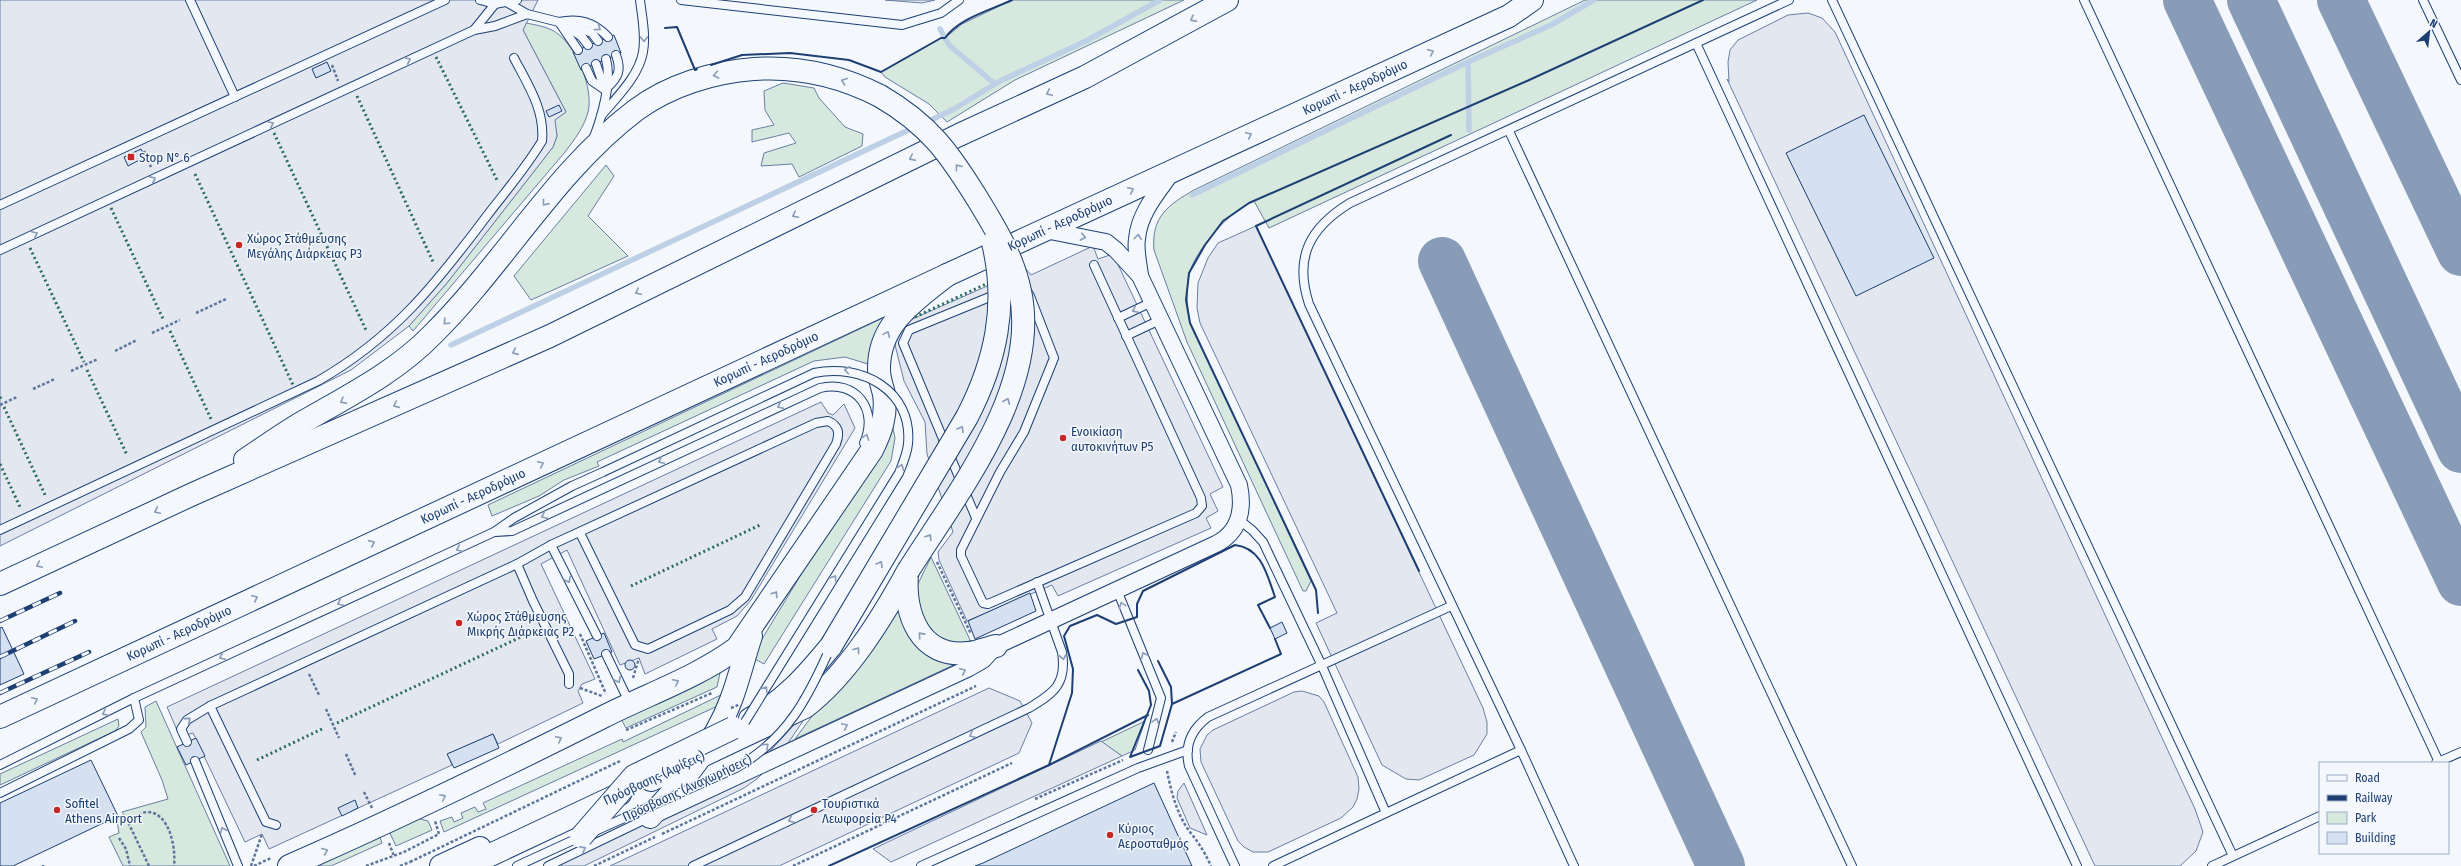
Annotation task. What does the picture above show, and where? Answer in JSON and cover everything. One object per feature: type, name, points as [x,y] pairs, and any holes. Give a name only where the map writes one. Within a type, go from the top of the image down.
[{"type":"main road","points":[[0,584],[193,494],[550,336],[959,135],[1085,76],[1227,0]]},
{"type":"main road","name":"Κορωπί - Αεροδρόμιο","points":[[0,717],[1173,170],[1509,16],[1532,0]]},
{"type":"main road","points":[[193,494],[297,426],[356,393],[431,337],[473,294],[570,173],[636,110],[677,87],[707,76],[739,70],[771,68],[803,70],[835,78],[880,96],[920,124],[943,146],[962,172],[978,200],[990,230],[998,268],[1000,294],[999,326],[993,358],[982,388],[967,417],[831,646],[804,679],[784,698],[766,711],[735,717],[629,768],[441,866]]},
{"type":"main road","name":"Πρόσβασης (Αφίξεις)","points":[[467,866],[805,707],[834,681],[862,644],[984,449],[1009,398],[1020,354],[1023,317],[1020,291],[1012,262],[999,234],[978,200]]},
{"type":"main road","points":[[289,866],[380,827],[630,704],[717,663],[737,648],[754,626],[838,498],[872,450],[881,431],[885,415],[884,396],[879,371],[883,346],[889,329],[906,306],[947,275]]},
{"type":"main road","points":[[907,572],[905,590],[909,612],[917,632],[927,642],[939,649],[968,653],[996,646]]},
{"type":"main road","points":[[650,817],[703,755],[731,700],[754,626]]},
{"type":"main road","points":[[581,837],[629,768]]},
{"type":"street","points":[[1140,276],[1136,240],[1140,226],[1145,211],[1173,170]]},
{"type":"street","points":[[650,817],[969,668],[983,660],[996,646],[1223,540],[1235,528],[1242,499],[1238,485],[1140,276],[1116,250],[1106,242],[1045,230]]},
{"type":"lane","points":[[190,0],[235,96]]},
{"type":"lane","points":[[0,205],[445,0]]},
{"type":"lane","points":[[480,0],[495,4],[508,3],[517,0]]},
{"type":"lane","points":[[601,116],[626,86],[640,62],[644,39],[640,0]]},
{"type":"lane","points":[[681,0],[902,25],[941,13],[959,0]]},
{"type":"lane","points":[[1574,866],[1521,750],[1310,304],[1303,279],[1303,266],[1310,241],[1325,220],[1350,203],[1789,0]]},
{"type":"lane","points":[[1832,0],[2233,856]]},
{"type":"lane","points":[[2084,0],[2437,762],[2461,752]]},
{"type":"lane","points":[[2423,0],[2461,80]]},
{"type":"lane","points":[[508,3],[527,14],[579,26],[592,33],[598,41]]},
{"type":"lane","points":[[474,30],[495,4]]},
{"type":"lane","points":[[0,250],[474,30],[496,26],[527,14]]},
{"type":"lane","points":[[559,22],[568,20],[590,22],[600,27],[608,37]]},
{"type":"lane","points":[[559,22],[582,37],[588,45]]},
{"type":"lane","points":[[559,22],[578,50]]},
{"type":"lane","points":[[1696,43],[2077,866]]},
{"type":"lane","points":[[606,90],[617,78],[619,72],[620,67],[616,56]]},
{"type":"lane","points":[[0,530],[318,381],[338,369],[395,326],[424,296],[457,255],[542,141],[543,127],[540,110],[514,58]]},
{"type":"lane","points":[[570,173],[591,144],[601,116],[610,72],[606,59]]},
{"type":"lane","points":[[596,64],[606,90]]},
{"type":"lane","points":[[586,68],[592,81],[606,90]]},
{"type":"lane","points":[[1508,131],[1852,866]]},
{"type":"lane","points":[[976,518],[903,342],[909,330],[939,316],[975,304],[1015,285],[1025,289],[1030,296],[1054,358],[1024,432],[976,518],[962,550],[961,556],[980,600],[988,604],[1196,513],[1202,506],[1201,498],[1094,266]]},
{"type":"lane","points":[[1118,318],[1152,302]]},
{"type":"lane","points":[[1126,336],[1160,320]]},
{"type":"lane","points":[[0,765],[134,698],[494,532],[514,518],[572,486],[820,371],[840,369],[860,373],[879,383],[900,406],[906,426],[908,443],[899,473],[735,717]]},
{"type":"lane","points":[[494,532],[512,530],[826,386],[831,385],[849,390],[862,400],[869,422],[868,432],[860,448]]},
{"type":"lane","points":[[187,742],[181,729],[184,723],[210,706],[517,564],[551,545],[580,533],[816,423],[828,420],[838,430],[839,436],[836,444],[745,597],[730,610],[648,649],[635,645],[580,533]]},
{"type":"lane","points":[[838,498],[852,462]]},
{"type":"lane","points":[[1238,519],[1252,530],[1263,542],[1322,666],[1386,813]]},
{"type":"lane","points":[[551,545],[597,636]]},
{"type":"lane","points":[[517,564],[533,601],[569,674],[569,684]]},
{"type":"lane","points":[[693,866],[1029,708],[1052,694],[1058,686],[1064,664],[1051,620],[1037,582]]},
{"type":"lane","points":[[1117,590],[1161,698],[1148,750]]},
{"type":"lane","points":[[1235,866],[1189,766],[1188,750],[1194,730],[1208,717],[1452,606]]},
{"type":"lane","name":"Πρόσβασης (Αναχωρήσεις)","points":[[517,866],[736,768],[754,758],[778,735],[804,703],[831,646]]},
{"type":"lane","points":[[606,654],[630,704]]},
{"type":"lane","points":[[0,793],[129,729],[139,720],[134,698]]},
{"type":"lane","points":[[210,706],[266,822],[276,825]]},
{"type":"lane","points":[[921,866],[1138,768],[1188,750]]},
{"type":"lane","points":[[1273,866],[1521,750]]},
{"type":"lane","points":[[195,761],[238,866]]},
{"type":"lane","points":[[2212,866],[2319,816]]},
{"type":"lane","points":[[548,866],[650,817]]},
{"type":"path","points":[[142,147],[152,168]]},
{"type":"path","points":[[196,313],[226,299]]},
{"type":"path","points":[[152,333],[180,320]]},
{"type":"path","points":[[115,351],[137,340]]},
{"type":"path","points":[[71,371],[98,358]]},
{"type":"path","points":[[33,389],[56,379]]},
{"type":"path","points":[[0,405],[17,396]]},
{"type":"path","points":[[308,671],[319,695]]},
{"type":"path","points":[[569,684],[608,698]]},
{"type":"path","points":[[594,866],[976,686]]},
{"type":"path","points":[[623,731],[714,692]]},
{"type":"path","points":[[326,709],[339,738]]},
{"type":"path","points":[[346,754],[356,777]]},
{"type":"path","points":[[793,866],[1012,763]]},
{"type":"path","points":[[400,866],[629,768]]},
{"type":"path","points":[[1167,770],[1174,801],[1189,832],[1204,849],[1212,866]]},
{"type":"path","points":[[364,792],[374,813]]},
{"type":"path","points":[[149,866],[129,824],[138,815],[144,812],[152,812],[164,821],[174,846],[174,866]]},
{"type":"path","points":[[251,866],[266,822]]},
{"type":"path","points":[[119,838],[126,849],[130,866]]},
{"type":"path","points":[[366,866],[394,856]]},
{"type":"green space","points":[[1012,0],[1184,0],[1015,80],[947,122],[929,104],[885,77],[881,72],[941,38],[945,38],[962,24]]},
{"type":"green space","points":[[1585,0],[1757,0],[1269,228],[1254,201],[1245,205],[1215,232],[1198,254],[1192,265],[1187,293],[1190,323],[1311,581],[1306,591],[1303,591],[1187,342],[1154,250],[1155,229],[1158,220],[1176,201],[1194,190]]},
{"type":"green space","points":[[526,23],[543,27],[558,34],[565,40],[577,58],[586,81],[588,92],[588,112],[584,123],[579,133],[565,152],[413,331],[409,326],[447,283],[553,147],[557,136],[554,120],[566,112],[523,30]]},
{"type":"green space","points":[[783,83],[814,88],[819,98],[845,127],[863,134],[862,146],[799,177],[792,164],[761,166],[764,153],[796,143],[789,133],[752,142],[752,130],[774,125],[765,110],[764,91]]},
{"type":"green space","points":[[606,165],[614,176],[588,216],[628,256],[531,300],[514,276]]},
{"type":"green space","points":[[885,317],[871,365],[845,357],[814,361],[597,462],[599,466],[564,480],[539,496],[492,516],[488,505]]},
{"type":"green space","points":[[892,424],[895,438],[891,461],[764,664],[755,659],[753,654]]},
{"type":"green space","points":[[931,557],[971,642],[954,644],[942,641],[924,625],[916,588]]},
{"type":"green space","points":[[896,603],[907,630],[962,661],[795,739]]},
{"type":"green space","points":[[720,673],[717,687],[626,728],[620,717]]},
{"type":"green space","points":[[725,693],[722,704],[444,832],[440,821],[452,817],[454,822],[463,818],[461,813],[475,807],[478,812],[486,809],[483,803],[622,739],[623,742]]},
{"type":"green space","points":[[156,701],[230,866],[123,866],[109,837],[119,833],[117,821],[125,816],[122,812],[168,799],[162,780],[141,732],[146,727],[145,707]]},
{"type":"green space","points":[[118,719],[119,726],[115,731],[0,785],[0,774]]},
{"type":"green space","points":[[1145,721],[1135,750],[1122,756],[1101,742]]},
{"type":"green space","points":[[413,817],[428,821],[432,830],[396,846],[388,829]]},
{"type":"green space","points":[[378,832],[382,843],[331,866],[303,866]]},
{"type":"shaded area","name":"Χώρος Στάθμευσης Μεγάλης Διάρκειας P3","points":[[0,0],[538,0],[523,30],[566,112],[555,120],[557,136],[553,147],[447,283],[409,326],[351,370],[0,546]]},
{"type":"shaded area","points":[[885,0],[935,0],[922,3]]},
{"type":"shaded area","points":[[1808,13],[1822,18],[1835,32],[2195,809],[2203,832],[2196,851],[2180,866],[2095,866],[1727,79],[1729,82],[1728,62],[1730,50],[1738,40],[1788,15]]},
{"type":"shaded area","points":[[1256,226],[1483,708],[1487,722],[1487,734],[1474,755],[1419,780],[1406,779],[1382,765],[1316,623],[1337,613],[1200,323],[1197,308],[1198,283],[1208,258],[1218,243]]},
{"type":"shaded area","name":"Ενοικίαση αυτοκινήτων P5","points":[[1093,246],[1098,259],[1113,254],[1223,487],[1210,494],[1218,511],[1206,518],[1211,528],[1058,596],[1052,585],[967,621],[939,560],[938,552],[953,532],[927,454],[925,422],[904,381],[895,345],[897,335],[910,320],[1026,269],[1031,275]]},
{"type":"shaded area","name":"Χώρος Στάθμευσης Μικρής Διάρκειας P2","points":[[821,402],[828,413],[833,415],[844,404],[855,428],[751,600],[737,616],[712,629],[717,639],[645,674],[639,658],[620,665],[567,550],[541,564],[595,679],[582,684],[578,691],[583,703],[498,744],[493,734],[448,754],[452,765],[269,849],[262,834],[245,842],[193,733],[180,737],[167,707]]},
{"type":"shaded area","points":[[817,688],[811,709],[778,758],[758,778],[744,788],[584,866],[551,866],[760,762],[793,726]]},
{"type":"shaded area","name":"Τουριστικά Λεωφορεία P4","points":[[989,688],[1020,701],[1032,723],[1019,753],[779,866],[610,866]]},
{"type":"shaded area","points":[[1302,691],[1319,696],[1324,702],[1358,777],[1359,789],[1357,799],[1353,807],[1341,818],[1268,852],[1253,852],[1244,847],[1238,841],[1201,762],[1200,749],[1207,735],[1213,730],[1294,692]]},
{"type":"shaded area","points":[[1101,741],[1122,756],[891,862],[873,849]]},
{"type":"shaded area","points":[[1184,783],[1207,835],[1190,828],[1177,798],[1178,791]]},
{"type":"building","points":[[614,35],[621,53],[581,70],[573,52]]},
{"type":"building","points":[[327,62],[331,71],[316,78],[312,69]]},
{"type":"building","points":[[559,105],[562,111],[549,117],[546,111]]},
{"type":"building","points":[[1864,115],[1934,258],[1856,296],[1786,153]]},
{"type":"building","points":[[141,149],[145,157],[128,166],[124,157]]},
{"type":"building","points":[[1030,593],[1036,611],[975,639],[968,621]]},
{"type":"building","points":[[1282,622],[1287,633],[1275,639],[1270,628]]},
{"type":"building","points":[[2,627],[24,674],[0,685],[0,628]]},
{"type":"building","points":[[604,633],[612,652],[594,659],[586,641]]},
{"type":"building","points":[[630,660],[635,665],[630,670],[625,665]]},
{"type":"building","points":[[493,734],[499,748],[454,768],[447,754]]},
{"type":"building","points":[[196,738],[205,756],[186,765],[177,747]]},
{"type":"building","name":"Sofitel Athens Airport","points":[[91,760],[118,816],[13,866],[0,866],[0,803]]},
{"type":"building","name":"Κύριος Αεροσταθμός","points":[[1154,783],[1192,866],[975,866],[983,863]]},
{"type":"building","points":[[355,800],[358,808],[342,816],[338,808]]},
{"type":"waterway","points":[[925,123],[954,109],[1000,81],[1086,41],[1160,0]]},
{"type":"waterway","points":[[1192,195],[1468,62],[1551,25],[1594,0]]},
{"type":"waterway","points":[[940,29],[949,45],[995,84]]},
{"type":"waterway","points":[[1468,62],[1469,130]]},
{"type":"waterway","points":[[451,345],[915,127]]},
{"type":"taxiway","points":[[2187,0],[2461,582]]},
{"type":"taxiway","points":[[2251,0],[2461,449]]},
{"type":"taxiway","points":[[2341,0],[2461,252]]},
{"type":"taxiway","points":[[1442,261],[1721,866]]},
{"type":"railway","points":[[0,621],[60,593]]},
{"type":"railway","points":[[0,657],[75,621]]},
{"type":"railway","points":[[0,693],[89,652]]},
{"type":"hedge","points":[[436,57],[498,182]]},
{"type":"hedge","points":[[357,96],[434,264]]},
{"type":"hedge","points":[[274,133],[366,330]]},
{"type":"hedge","points":[[195,174],[293,385]]},
{"type":"hedge","points":[[111,208],[164,321]]},
{"type":"hedge","points":[[30,248],[84,362]]},
{"type":"hedge","points":[[915,317],[986,284]]},
{"type":"hedge","points":[[170,331],[211,419]]},
{"type":"hedge","points":[[87,370],[127,455]]},
{"type":"hedge","points":[[0,397],[2,401]]},
{"type":"hedge","points":[[4,407],[46,497]]},
{"type":"hedge","points":[[0,464],[21,509]]},
{"type":"hedge","points":[[631,586],[760,525]]},
{"type":"hedge","points":[[337,723],[523,636]]},
{"type":"hedge","points":[[257,760],[322,729]]},
{"type":"wall","points":[[711,65],[742,55],[790,53],[849,60],[881,72],[941,38],[945,38],[958,25],[976,15],[1012,0]]},
{"type":"wall","points":[[1318,613],[1316,590],[1190,323],[1186,300],[1189,273],[1205,245],[1223,221],[1249,203],[1527,81],[1703,0]]},
{"type":"wall","points":[[665,28],[677,27],[695,70],[697,69]]},
{"type":"wall","points":[[1419,571],[1256,226],[1451,135]]},
{"type":"wall","points":[[1049,765],[1072,693],[1073,669],[1064,636],[1070,626],[1097,615],[1116,624],[1137,617],[1137,604],[1143,591],[1235,545],[1252,551],[1266,572],[1275,597],[1258,605],[1270,628]]},
{"type":"wall","points":[[1172,704],[1281,654],[1275,639]]},
{"type":"wall","points":[[1138,670],[1149,691],[1151,705],[1130,757],[1160,746],[1172,704],[1171,687],[1158,661]]},
{"type":"wall","points":[[829,866],[1049,765],[1148,715]]},
{"type":"place","name":"Stop N° 6","points":[[131,157]]},
{"type":"place","name":"Χώρος Στάθμευσης Μεγάλης Διάρκειας P3","points":[[239,245]]},
{"type":"place","name":"Ενοικίαση αυτοκινήτων P5","points":[[1063,438]]},
{"type":"place","name":"Χώρος Στάθμευσης Μικρής Διάρκειας P2","points":[[459,623]]},
{"type":"place","name":"Sofitel Athens Airport","points":[[57,810]]},
{"type":"place","name":"Τουριστικά Λεωφορεία P4","points":[[814,810]]},
{"type":"place","name":"Κύριος Αεροσταθμός","points":[[1110,835]]}]
